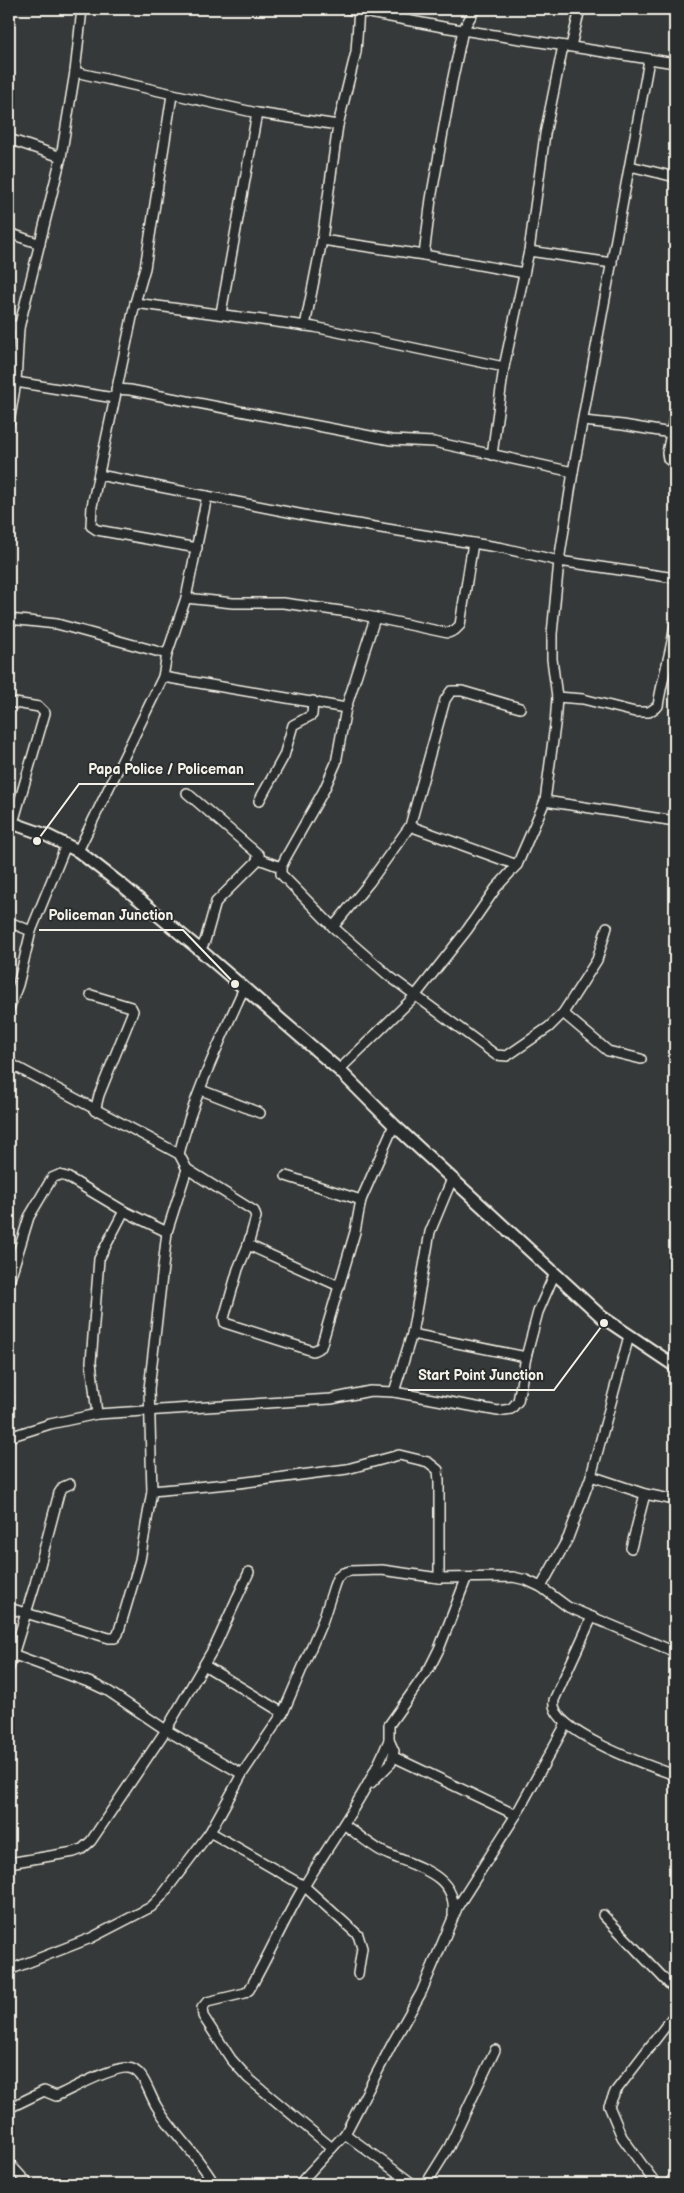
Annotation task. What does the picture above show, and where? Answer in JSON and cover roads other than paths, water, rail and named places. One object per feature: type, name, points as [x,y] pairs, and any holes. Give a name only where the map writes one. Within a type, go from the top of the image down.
[{"type":"street","points":[[9,423],[16,382],[19,328],[61,157],[75,72],[82,9]]},
{"type":"street","points":[[348,9],[463,30],[675,63]]},
{"type":"street","points":[[424,255],[431,199],[463,30],[475,9]]},
{"type":"street","points":[[492,455],[504,367],[529,251],[545,134],[567,46],[580,9]]},
{"type":"street","points":[[305,326],[322,240],[338,125],[356,52],[359,10]]},
{"type":"street","points":[[338,1070],[415,996],[468,930],[496,888],[517,865],[545,801],[557,697],[552,659],[552,634],[559,561],[573,472],[649,60]]},
{"type":"street","points":[[75,72],[172,95],[257,112],[338,125]]},
{"type":"street","points":[[172,95],[144,268],[115,394],[92,506],[91,526],[97,530],[197,548]]},
{"type":"street","points":[[221,313],[257,112]]},
{"type":"street","points":[[9,139],[61,157]]},
{"type":"street","points":[[630,166],[675,177]]},
{"type":"street","points":[[9,233],[40,244]]},
{"type":"street","points":[[322,240],[424,255],[524,273]]},
{"type":"street","points":[[529,251],[612,263]]},
{"type":"street","points":[[135,303],[221,313],[305,326],[504,367]]},
{"type":"street","points":[[9,324],[19,328]]},
{"type":"street","points":[[16,382],[115,394],[130,390],[246,413],[301,421],[391,440],[434,442],[573,472]]},
{"type":"street","points":[[675,414],[667,453],[668,460],[675,464]]},
{"type":"street","points":[[583,421],[671,433]]},
{"type":"street","points":[[99,475],[377,528],[473,543],[559,561],[675,578]]},
{"type":"street","points":[[78,851],[163,677],[168,654],[186,598],[207,496]]},
{"type":"street","points":[[186,598],[233,602],[283,603],[348,612],[448,633],[460,625],[473,543]]},
{"type":"street","points":[[374,618],[346,708],[336,763],[324,790],[281,867],[281,874],[333,927],[415,996],[496,1055],[507,1056],[549,1027],[563,1013],[597,960],[607,927]]},
{"type":"street","points":[[9,619],[57,624],[168,654]]},
{"type":"street","points":[[557,697],[583,699],[635,712],[649,712],[658,706],[662,682],[672,647],[675,625]]},
{"type":"street","points":[[163,677],[346,708]]},
{"type":"street","points":[[333,927],[369,883],[410,826],[443,707],[451,691],[462,691],[520,708]]},
{"type":"street","points":[[259,801],[284,756],[292,726],[312,715],[313,701]]},
{"type":"street","points":[[9,702],[39,707],[44,713],[11,822],[78,851],[200,950],[338,1070],[554,1275],[602,1317],[675,1366]]},
{"type":"street","points":[[187,793],[259,855],[259,858],[281,867]]},
{"type":"street","points":[[545,801],[675,821]]},
{"type":"street","points":[[410,826],[517,865]]},
{"type":"street","points":[[9,1009],[18,985],[31,931],[66,845]]},
{"type":"street","points":[[200,950],[205,941],[216,902],[259,858]]},
{"type":"street","points":[[9,922],[31,931]]},
{"type":"street","points":[[179,1154],[183,1137],[201,1090],[244,988]]},
{"type":"street","points":[[91,995],[132,1007],[133,1011],[99,1095],[96,1111]]},
{"type":"street","points":[[563,1013],[608,1051],[641,1059]]},
{"type":"street","points":[[9,1063],[179,1154],[187,1169],[254,1212],[256,1217],[248,1245],[238,1269],[224,1318],[225,1323],[313,1352],[321,1346],[355,1232],[361,1200],[394,1125]]},
{"type":"street","points":[[201,1090],[260,1113]]},
{"type":"street","points":[[9,1608],[109,1638],[114,1638],[118,1634],[140,1560],[152,1491],[149,1389],[166,1232],[187,1169]]},
{"type":"street","points":[[9,1282],[29,1217],[52,1178],[59,1175],[67,1177],[124,1211],[166,1232]]},
{"type":"street","points":[[286,1176],[361,1200]]},
{"type":"street","points":[[394,1392],[412,1334],[430,1232],[452,1179]]},
{"type":"street","points":[[97,1414],[91,1362],[99,1259],[124,1211]]},
{"type":"street","points":[[248,1245],[339,1286]]},
{"type":"street","points":[[9,1437],[50,1424],[97,1414],[331,1399],[370,1391],[394,1392],[498,1411],[511,1409],[518,1401],[526,1357],[538,1312],[554,1275]]},
{"type":"street","points":[[412,1334],[526,1357]]},
{"type":"street","points":[[541,1587],[568,1538],[591,1476],[629,1336]]},
{"type":"street","points":[[152,1491],[238,1483],[347,1469],[399,1455],[428,1462],[438,1470],[440,1481],[439,1578]]},
{"type":"street","points":[[591,1476],[645,1494],[675,1500]]},
{"type":"street","points":[[9,1668],[26,1614],[59,1492],[63,1487],[70,1484]]},
{"type":"street","points":[[631,1548],[645,1494]]},
{"type":"street","points":[[9,1970],[91,1938],[151,1907],[161,1897],[210,1832],[242,1774],[283,1713],[323,1620],[337,1578],[343,1573],[350,1570],[382,1570],[439,1578],[513,1578],[526,1580],[541,1587],[560,1602],[592,1618],[675,1652]]},
{"type":"street","points":[[9,1863],[74,1852],[91,1841],[166,1730],[204,1665],[250,1572]]},
{"type":"street","points":[[368,1785],[387,1768],[394,1757],[388,1732],[391,1719],[430,1666],[439,1649],[466,1579]]},
{"type":"street","points":[[592,1618],[554,1700],[554,1709],[566,1724],[605,1747],[675,1775]]},
{"type":"street","points":[[12,1654],[108,1691],[166,1730],[242,1774]]},
{"type":"street","points":[[204,1665],[283,1713]]},
{"type":"street","points":[[299,2184],[345,2134],[421,1993],[452,1919],[465,1894],[516,1815],[566,1724]]},
{"type":"street","points":[[332,2148],[248,2078],[231,2059],[204,2016],[202,2008],[207,2002],[247,1992],[304,1886],[368,1785],[389,1740]]},
{"type":"street","points":[[394,1757],[516,1815]]},
{"type":"street","points":[[345,1824],[383,1852],[423,1869],[446,1885],[453,1900],[452,1919]]},
{"type":"street","points":[[210,1832],[304,1886],[360,1938],[362,1948],[358,1974]]},
{"type":"street","points":[[603,1915],[675,1990]]},
{"type":"street","points":[[656,2184],[622,2137],[609,2106],[615,2092],[675,2014]]},
{"type":"street","points":[[426,2184],[449,2147],[495,2050]]},
{"type":"street","points":[[9,2108],[44,2091],[56,2096],[113,2071],[123,2068],[134,2069],[141,2076],[156,2106],[207,2172],[214,2184]]},
{"type":"street","points":[[345,2134],[413,2184]]},
{"type":"street","points":[[9,2163],[28,2184]]},
{"type":"street","points":[[670,2184],[675,2176]]},
{"type":"place","name":"Papa Police / Policeman","points":[[37,841]]},
{"type":"place","name":"Policeman Junction","points":[[235,984]]},
{"type":"place","name":"Start Point Junction","points":[[604,1323]]}]
